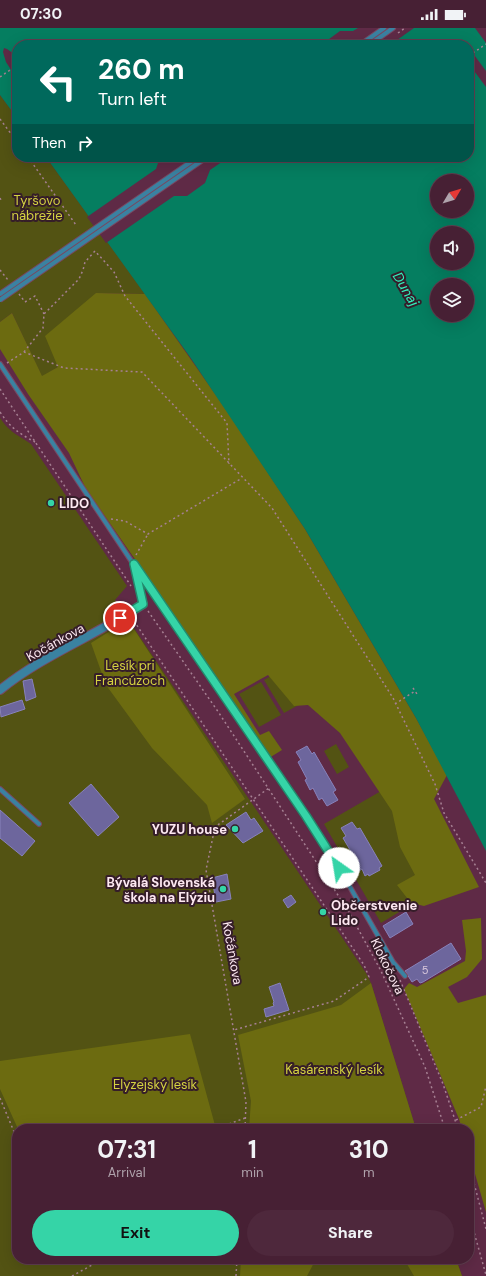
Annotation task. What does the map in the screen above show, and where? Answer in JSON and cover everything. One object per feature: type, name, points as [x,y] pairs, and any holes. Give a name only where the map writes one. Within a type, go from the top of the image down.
[{"type":"street","name":"Kočánkova","points":[[0,690],[44,660],[89,636],[143,604]]},
{"type":"lane","points":[[367,40],[384,28]]},
{"type":"lane","points":[[376,40],[393,28]]},
{"type":"lane","points":[[0,294],[191,162]]},
{"type":"lane","points":[[0,300],[200,162]]},
{"type":"lane","name":"Klokočova","points":[[1,365],[132,563],[306,816],[346,880],[393,962],[405,976]]},
{"type":"lane","points":[[132,563],[143,604]]},
{"type":"lane","points":[[0,789],[39,824]]},
{"type":"path","points":[[474,52],[486,44]]},
{"type":"path","points":[[0,77],[10,70]]},
{"type":"path","points":[[0,119],[12,135]]},
{"type":"path","points":[[32,162],[76,225]]},
{"type":"path","points":[[44,314],[79,278],[83,270],[84,262],[95,251],[114,272],[125,296],[227,423],[230,464]]},
{"type":"path","points":[[0,270],[4,274]]},
{"type":"path","points":[[1,365],[24,352],[43,328],[44,314],[35,296],[25,302]]},
{"type":"path","points":[[24,352],[64,368],[142,372],[272,508],[395,704],[435,784],[444,813],[486,883]]},
{"type":"path","points":[[0,389],[134,591]]},
{"type":"path","points":[[0,412],[15,431],[36,443]]},
{"type":"path","points":[[132,563],[148,534],[242,478]]},
{"type":"path","points":[[102,518],[125,521],[148,534]]},
{"type":"path","name":"Klokočova","points":[[143,604],[219,713],[349,912],[381,971],[425,1068],[443,1124]]},
{"type":"path","points":[[131,612],[133,621],[364,965],[369,978],[334,1001],[234,1030]]},
{"type":"path","points":[[414,688],[417,694]]},
{"type":"path","points":[[395,704],[415,691]]},
{"type":"path","name":"Kočánkova","points":[[245,1124],[246,1102],[206,870],[216,827],[269,788]]},
{"type":"path","points":[[398,977],[443,1084],[457,1124]]},
{"type":"path","points":[[456,1120],[481,1107],[486,1086]]},
{"type":"path","points":[[0,1098],[12,1127]]},
{"type":"path","points":[[229,1124],[245,1118]]},
{"type":"path","points":[[474,1183],[486,1229]]},
{"type":"path","points":[[474,1232],[486,1275]]},
{"type":"path","points":[[72,1276],[94,1264]]},
{"type":"path","points":[[236,1276],[237,1264]]},
{"type":"green space","name":"Tyršovo nábrežie","points":[[0,95],[12,111],[12,162],[50,162],[145,294],[96,293],[58,367],[42,377],[12,313],[0,322]]},
{"type":"green space","points":[[96,293],[145,294],[227,411],[305,529],[416,718],[447,775],[434,799],[479,887],[424,906],[411,903],[397,885],[415,875],[400,847],[392,811],[340,733],[308,705],[294,706],[268,675],[234,694],[260,735],[269,731],[282,750],[269,758],[162,598],[86,489],[69,453],[28,394],[0,349],[0,322],[12,313],[42,376],[58,367],[45,336]]},
{"type":"green space","points":[[0,418],[11,431],[31,444],[127,586],[115,600],[366,973],[371,983],[414,1124],[12,1124],[12,1264],[458,1264],[462,1276],[0,1276]]},
{"type":"green space","name":"Lesík pri Francúzoch","points":[[128,620],[245,799],[212,823],[207,805],[152,748],[106,685],[91,643]]},
{"type":"green space","points":[[286,667],[306,701],[284,713],[264,680]]},
{"type":"green space","points":[[261,682],[281,715],[259,727],[239,694]]},
{"type":"green space","points":[[336,744],[349,767],[337,774],[324,751]]},
{"type":"green space","points":[[381,791],[439,888],[381,923],[324,824]]},
{"type":"green space","points":[[481,918],[482,959],[467,977],[448,987],[458,1003],[486,995],[486,1212],[474,1170],[474,1124],[460,1124],[404,989],[409,983],[417,987],[465,961],[466,951],[462,920]]},
{"type":"green space","name":"Kasárenský lesík","points":[[371,983],[414,1124],[249,1124],[251,1101],[238,1035],[341,1005]]},
{"type":"green space","name":"Elyzejský lesík","points":[[190,1034],[215,1124],[16,1124],[0,1089],[0,1061]]},
{"type":"green space","points":[[241,1264],[313,1264],[307,1276],[240,1276]]},
{"type":"green space","points":[[407,1264],[458,1264],[462,1276],[414,1276]]},
{"type":"water","name":"Dunaj","points":[[0,28],[475,28],[486,43],[486,851],[416,718],[305,529],[190,357],[50,162],[474,162],[474,40],[12,40],[12,111],[0,95]]},
{"type":"pier","points":[[358,28],[414,28],[397,40],[328,40],[340,31],[353,31]]},
{"type":"pier","points":[[4,48],[12,52],[12,71],[6,62],[3,52]]},
{"type":"pier","points":[[474,55],[486,71],[486,87],[474,71]]},
{"type":"pier","points":[[158,162],[222,162],[210,170],[205,183],[187,196],[174,196],[106,243],[87,217],[156,169]]},
{"type":"building","points":[[32,679],[36,697],[26,701],[23,681]]},
{"type":"building","points":[[22,700],[25,709],[1,717],[0,707]]},
{"type":"building","points":[[307,746],[312,754],[314,752],[336,790],[333,792],[338,800],[327,806],[322,798],[319,800],[313,788],[310,790],[305,780],[307,779],[298,762],[301,760],[296,752]]},
{"type":"building","points":[[91,784],[119,817],[98,836],[69,803]]},
{"type":"building","points":[[0,810],[35,841],[22,856],[0,838]]},
{"type":"building","name":"YUZU house","points":[[246,812],[251,820],[254,818],[263,831],[243,843],[226,825]]},
{"type":"building","points":[[352,822],[357,829],[360,828],[382,866],[379,868],[380,870],[369,876],[368,874],[365,876],[362,869],[359,871],[354,862],[356,860],[343,838],[346,836],[341,828]]},
{"type":"building","name":"Bývalá Slovenská škola na Elýziu","points":[[227,874],[231,899],[216,902],[212,878]]},
{"type":"building","points":[[291,895],[296,902],[288,908],[283,900]]},
{"type":"building","points":[[406,912],[413,924],[390,938],[383,926]]},
{"type":"building","points":[[451,943],[461,959],[423,982],[420,983],[417,979],[412,982],[405,971]]},
{"type":"building","points":[[280,983],[289,1010],[266,1017],[264,1009],[274,1006],[269,987]]},
{"type":"place","name":"LIDO","points":[[51,503]]},
{"type":"place","name":"YUZU house","points":[[235,829]]},
{"type":"place","name":"Bývalá Slovenská škola na Elýziu","points":[[223,889]]},
{"type":"place","name":"Občerstvenie Lido","points":[[323,912]]},
{"type":"route","points":[[120,618],[143,604],[134,564],[306,816],[339,868]]}]
